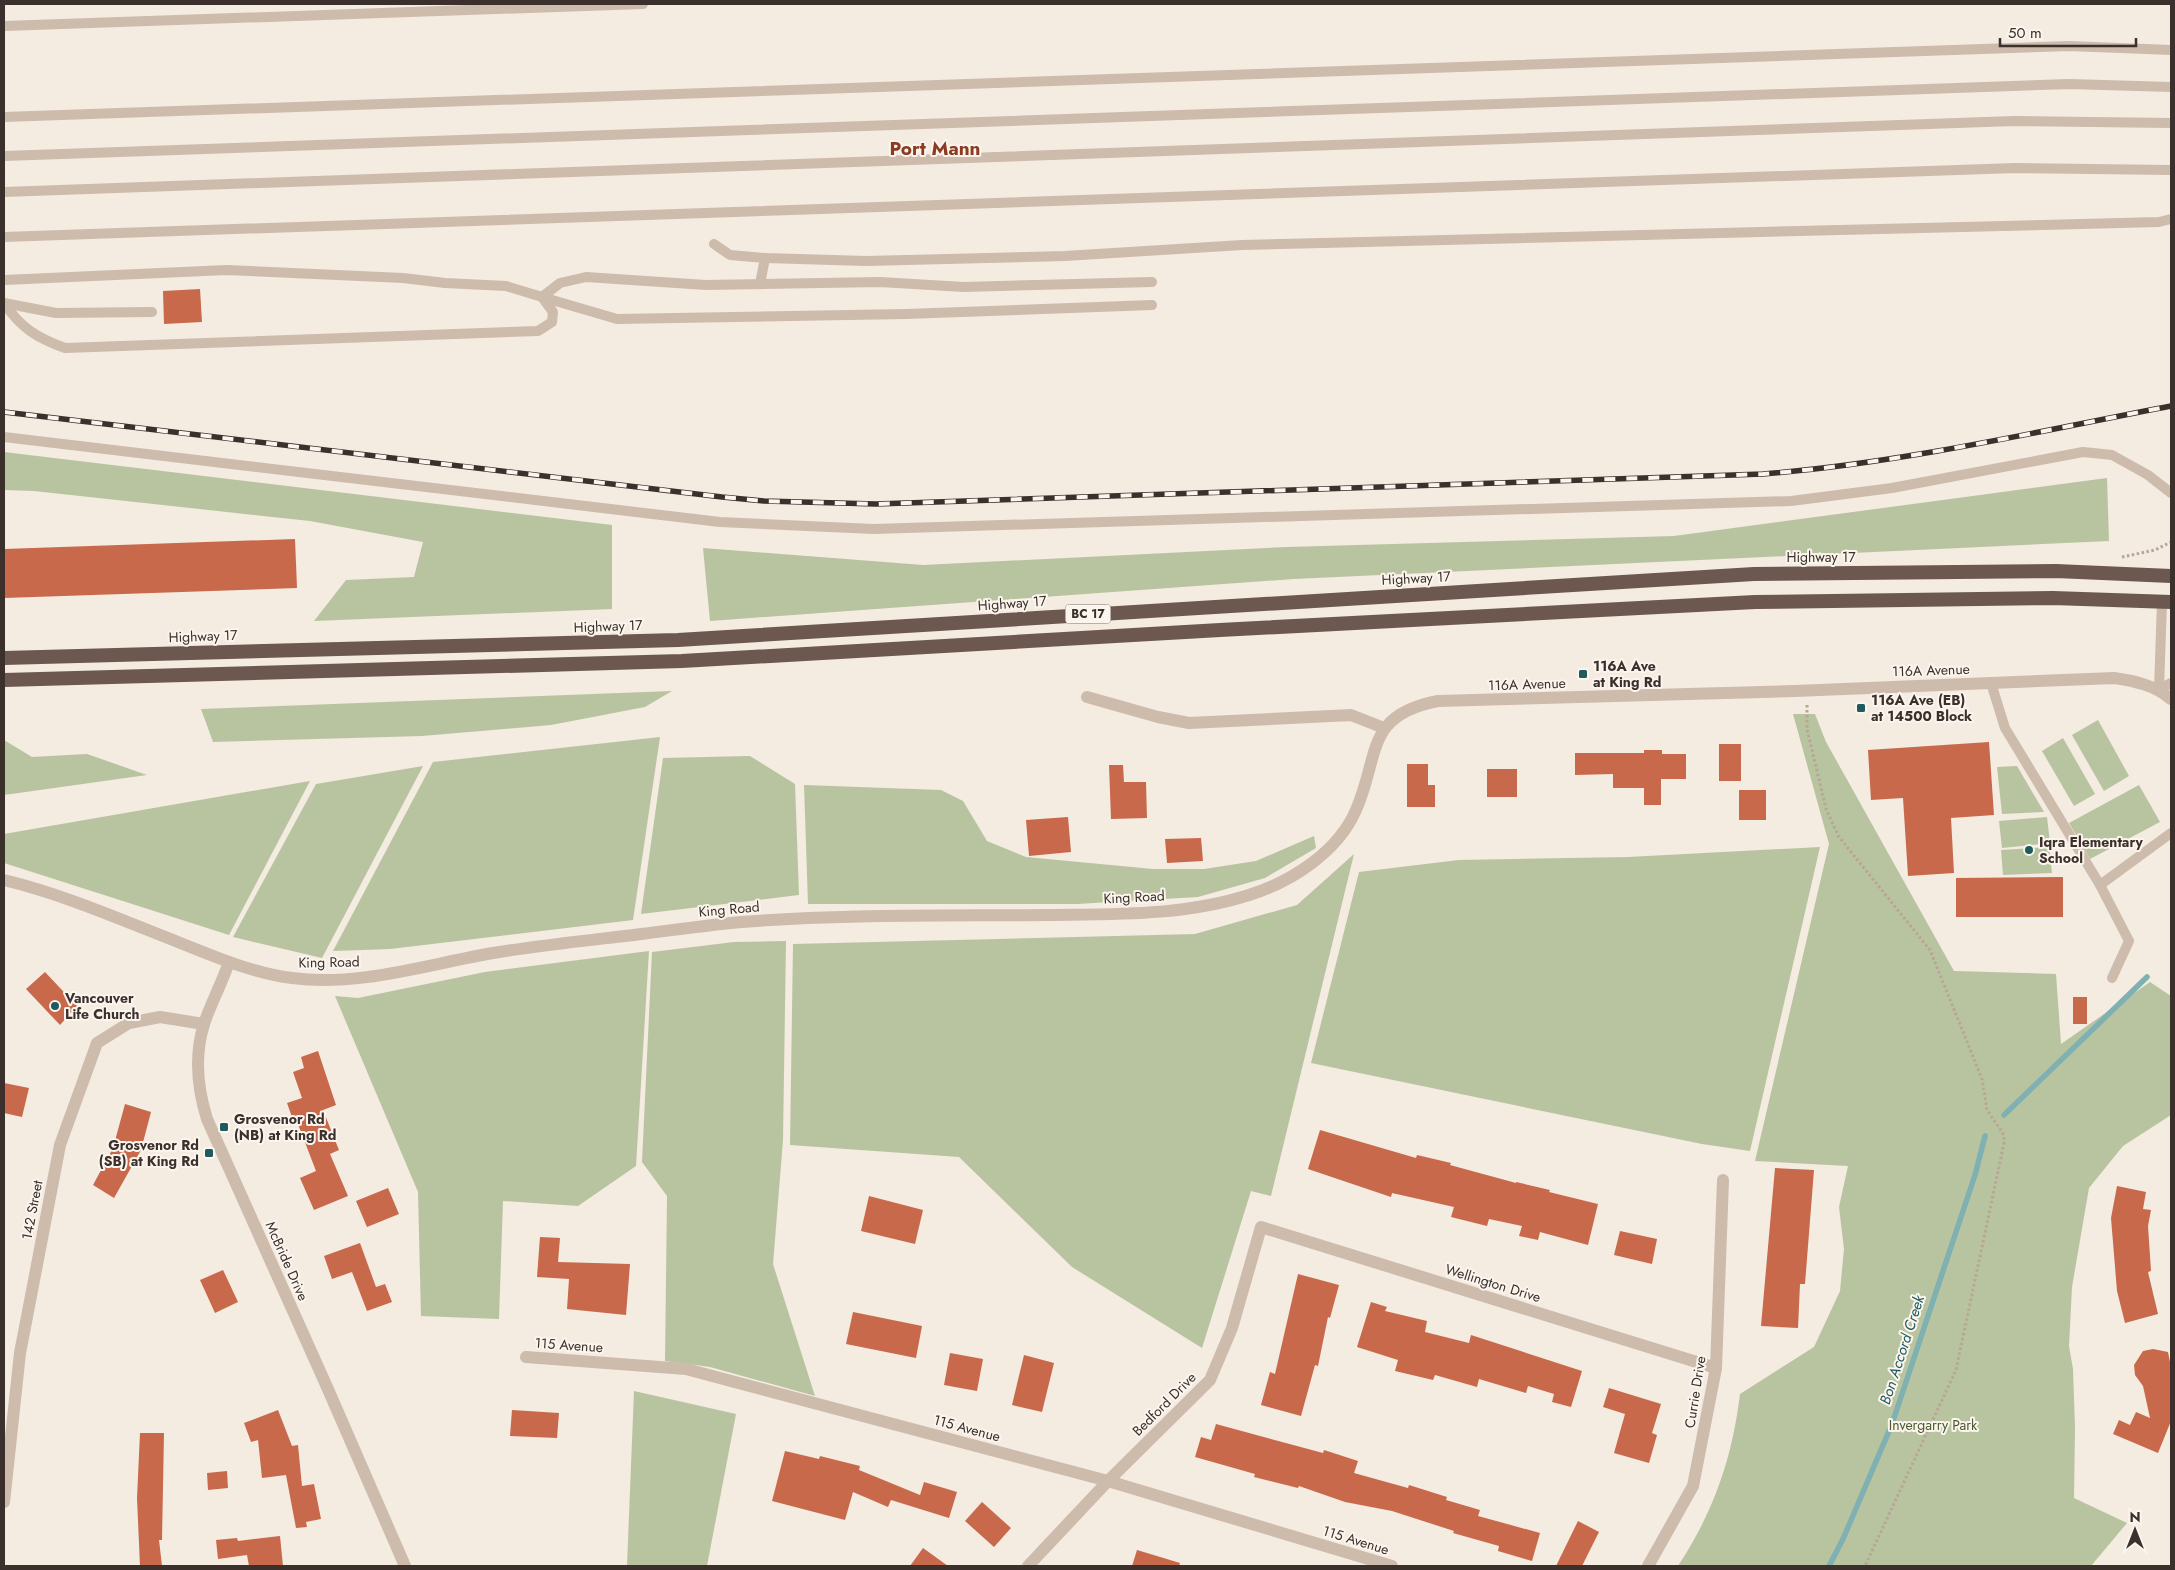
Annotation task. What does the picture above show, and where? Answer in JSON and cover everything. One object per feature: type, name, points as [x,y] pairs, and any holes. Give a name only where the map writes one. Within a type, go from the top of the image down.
[{"type":"highway","name":"Highway 17","points":[[4,658],[678,640],[1754,574],[2056,571],[2171,576]]},
{"type":"highway","name":"BC 17","points":[[4,680],[682,661],[1210,630],[1755,602],[2054,598],[2166,602]]},
{"type":"street","name":"116A Avenue","points":[[1384,728],[1398,715],[1416,705],[1438,701],[1785,692],[2114,678],[2137,682],[2159,689]]},
{"type":"street","points":[[2159,689],[2171,699]]},
{"type":"street","points":[[1088,697],[1158,717],[1189,723],[1350,715],[1384,728]]},
{"type":"street","name":"King Road","points":[[4,880],[46,890],[229,962],[278,976],[331,980],[367,976],[496,953],[741,922],[846,917],[1155,912],[1225,902],[1270,888],[1290,878],[1313,862],[1340,836],[1356,811],[1384,728]]},
{"type":"street","name":"McBride Drive","points":[[229,962],[221,986],[204,1024],[198,1052],[197,1079],[200,1097],[207,1120],[405,1566]]},
{"type":"street","name":"142 Street","points":[[4,1502],[20,1353],[60,1145],[97,1043],[129,1023],[160,1017],[204,1024]]},
{"type":"street","name":"Currie Drive","points":[[1648,1566],[1692,1486],[1716,1368],[1723,1180]]},
{"type":"street","name":"Wellington Drive","points":[[1261,1227],[1716,1368]]},
{"type":"street","name":"Bedford Drive","points":[[1028,1566],[1108,1481],[1210,1380],[1232,1328],[1261,1227]]},
{"type":"street","name":"115 Avenue","points":[[526,1357],[686,1369],[1108,1481],[1392,1566]]},
{"type":"lane","points":[[4,26],[643,4]]},
{"type":"lane","points":[[4,117],[2069,46],[2171,50]]},
{"type":"lane","points":[[4,156],[2069,84],[2171,87]]},
{"type":"lane","points":[[4,192],[2014,121],[2171,123]]},
{"type":"lane","points":[[4,237],[2015,168],[2171,170]]},
{"type":"lane","points":[[714,244],[730,255],[866,261],[1064,256],[1242,246],[2159,222],[2171,219]]},
{"type":"lane","points":[[760,284],[765,258]]},
{"type":"lane","points":[[4,280],[227,270],[403,278],[445,283],[506,286],[617,319],[916,313],[1152,305]]},
{"type":"lane","points":[[542,297],[560,283],[586,276],[706,285],[880,282],[964,287],[1152,282]]},
{"type":"lane","points":[[4,303],[12,315],[40,339],[65,348],[538,331],[552,322],[553,312],[542,297]]},
{"type":"lane","points":[[4,303],[56,313],[152,312]]},
{"type":"lane","points":[[4,438],[720,522],[821,528],[874,529],[1791,501],[1892,488],[2083,452],[2112,455],[2148,475],[2171,492]]},
{"type":"lane","points":[[2159,689],[2166,602]]},
{"type":"lane","points":[[1991,683],[2005,728],[2100,885],[2127,934],[2129,941],[2112,978]]},
{"type":"lane","points":[[2159,689],[2171,683]]},
{"type":"lane","points":[[2100,885],[2171,833]]},
{"type":"path","points":[[1807,710],[1807,729],[1826,809],[1835,830],[1930,950],[1982,1079],[1987,1110],[2004,1135],[2004,1143],[1956,1370],[1865,1566]]},
{"type":"green space","points":[[4,452],[612,525],[612,609],[314,621],[346,580],[414,577],[423,542],[310,521],[34,491],[4,490]]},
{"type":"green space","points":[[2107,478],[2109,541],[1294,579],[710,621],[703,548],[923,565],[1287,547],[1674,536]]},
{"type":"green space","points":[[672,691],[645,707],[551,725],[422,736],[213,742],[201,709]]},
{"type":"green space","name":"Invergarry Park","points":[[1793,714],[1815,714],[1826,742],[1954,971],[2056,974],[2061,1044],[2150,982],[2171,996],[2171,1115],[2123,1146],[2089,1188],[2072,1287],[2069,1346],[2073,1369],[2075,1428],[2074,1498],[2127,1523],[2091,1566],[1678,1566],[1702,1525],[1720,1484],[1732,1441],[1740,1394],[1814,1347],[1840,1291],[1844,1249],[1839,1207],[1848,1166],[1755,1161],[1829,844]]},
{"type":"green space","points":[[2098,720],[2129,776],[2104,791],[2072,735]]},
{"type":"green space","points":[[660,737],[633,920],[390,949],[333,951],[433,762]]},
{"type":"green space","points":[[2063,738],[2095,794],[2074,806],[2042,751]]},
{"type":"green space","points":[[4,740],[32,757],[87,754],[147,775],[4,795]]},
{"type":"green space","points":[[750,756],[795,784],[799,895],[641,914],[663,758]]},
{"type":"green space","points":[[423,766],[322,958],[233,937],[316,784]]},
{"type":"green space","points":[[2017,766],[2044,812],[2002,814],[1997,767]]},
{"type":"green space","points":[[310,781],[229,935],[4,863],[4,834]]},
{"type":"green space","points":[[804,785],[941,790],[963,801],[987,841],[1026,857],[1153,869],[1204,869],[1256,861],[1314,836],[1316,848],[1265,878],[1198,897],[1077,904],[808,904]]},
{"type":"green space","points":[[2139,785],[2160,822],[2090,859],[2069,823]]},
{"type":"green space","points":[[2047,817],[2050,843],[2002,848],[1999,821]]},
{"type":"green space","points":[[1820,847],[1750,1151],[1702,1144],[1311,1063],[1359,872],[1459,860],[1628,857]]},
{"type":"green space","points":[[2049,847],[2052,873],[2003,875],[2001,850]]},
{"type":"green space","points":[[1354,854],[1271,1196],[1251,1191],[1202,1348],[1072,1267],[959,1157],[790,1145],[793,944],[1195,934],[1297,905]]},
{"type":"green space","points":[[786,941],[783,1140],[773,1264],[815,1396],[710,1367],[665,1361],[667,1196],[642,1162],[652,952],[734,942]]},
{"type":"green space","points":[[649,951],[636,1166],[578,1206],[503,1201],[499,1319],[421,1316],[418,1192],[335,996],[358,998],[485,972]]},
{"type":"green space","points":[[634,1391],[736,1414],[707,1566],[627,1566]]},
{"type":"building","points":[[200,289],[202,322],[164,324],[163,291]]},
{"type":"building","points":[[295,539],[297,588],[4,598],[4,549]]},
{"type":"building","points":[[1989,742],[1994,815],[1951,818],[1954,873],[1908,876],[1903,798],[1871,800],[1868,750]]},
{"type":"building","points":[[1719,744],[1741,744],[1741,781],[1719,781]]},
{"type":"building","points":[[1644,750],[1662,750],[1662,754],[1686,754],[1686,779],[1661,779],[1661,805],[1644,805],[1644,788],[1613,788],[1613,774],[1575,775],[1575,753],[1644,753]]},
{"type":"building","points":[[1407,764],[1428,764],[1428,785],[1435,785],[1435,807],[1407,807]]},
{"type":"building","points":[[1109,765],[1123,765],[1124,782],[1146,782],[1147,818],[1111,819]]},
{"type":"building","points":[[1487,769],[1517,769],[1517,797],[1487,797]]},
{"type":"building","points":[[1739,790],[1766,790],[1766,820],[1739,820]]},
{"type":"building","points":[[1068,817],[1071,852],[1029,856],[1026,820]]},
{"type":"building","points":[[1201,838],[1203,861],[1167,863],[1165,839]]},
{"type":"building","points":[[2063,877],[2063,917],[1956,917],[1956,878]]},
{"type":"building","points":[[45,972],[77,1006],[60,1025],[26,989]]},
{"type":"building","points":[[2073,997],[2087,997],[2087,1024],[2073,1024]]},
{"type":"building","points":[[318,1051],[336,1105],[323,1110],[339,1150],[330,1154],[348,1196],[314,1210],[300,1178],[316,1171],[296,1119],[293,1120],[287,1103],[302,1098],[293,1072],[304,1068],[301,1057]]},
{"type":"building","points":[[4,1083],[29,1088],[22,1117],[4,1113]]},
{"type":"building","points":[[125,1104],[151,1112],[141,1150],[114,1198],[93,1185],[113,1148]]},
{"type":"building","points":[[1320,1130],[1416,1158],[1417,1155],[1451,1163],[1450,1165],[1598,1204],[1588,1245],[1540,1232],[1538,1240],[1519,1236],[1522,1226],[1489,1219],[1487,1226],[1451,1217],[1454,1207],[1392,1193],[1391,1197],[1308,1169]]},
{"type":"building","points":[[1775,1168],[1814,1170],[1805,1284],[1800,1284],[1798,1328],[1761,1326]]},
{"type":"building","points":[[2117,1186],[2146,1192],[2143,1209],[2151,1210],[2148,1226],[2151,1271],[2148,1272],[2158,1314],[2125,1323],[2117,1291],[2111,1218]]},
{"type":"building","points":[[388,1188],[399,1214],[367,1227],[356,1201]]},
{"type":"building","points":[[869,1196],[923,1210],[915,1244],[861,1231]]},
{"type":"building","points":[[1620,1231],[1657,1239],[1652,1264],[1614,1255]]},
{"type":"building","points":[[540,1237],[560,1238],[558,1262],[630,1264],[626,1315],[567,1309],[569,1279],[537,1277]]},
{"type":"building","points":[[360,1243],[376,1287],[385,1284],[392,1302],[367,1311],[352,1272],[332,1279],[324,1256]]},
{"type":"building","points":[[223,1270],[238,1302],[215,1313],[200,1280]]},
{"type":"building","points":[[1298,1274],[1339,1285],[1330,1318],[1328,1317],[1318,1366],[1315,1365],[1301,1416],[1261,1405],[1270,1372],[1275,1374]]},
{"type":"building","points":[[1371,1302],[1387,1307],[1385,1311],[1427,1321],[1425,1332],[1469,1343],[1471,1335],[1582,1371],[1571,1407],[1552,1402],[1554,1394],[1528,1386],[1526,1393],[1479,1379],[1477,1387],[1435,1375],[1433,1380],[1395,1371],[1398,1360],[1357,1347]]},
{"type":"building","points":[[853,1312],[922,1326],[916,1358],[846,1344]]},
{"type":"building","points":[[2153,1349],[2168,1352],[2171,1367],[2171,1421],[2158,1453],[2113,1434],[2119,1420],[2130,1425],[2136,1412],[2150,1418],[2143,1386],[2135,1375],[2134,1365],[2143,1351]]},
{"type":"building","points":[[950,1353],[983,1359],[977,1391],[944,1385]]},
{"type":"building","points":[[1024,1355],[1054,1363],[1042,1412],[1012,1405]]},
{"type":"building","points":[[1609,1388],[1661,1404],[1652,1433],[1657,1435],[1649,1463],[1614,1453],[1625,1414],[1603,1407]]},
{"type":"building","points":[[278,1410],[292,1446],[298,1445],[302,1486],[314,1484],[321,1519],[306,1522],[307,1527],[296,1528],[286,1475],[262,1478],[258,1440],[251,1442],[244,1423]]},
{"type":"building","points":[[512,1410],[559,1413],[557,1438],[510,1436]]},
{"type":"building","points":[[1216,1424],[1323,1453],[1324,1450],[1358,1461],[1354,1473],[1408,1488],[1409,1485],[1447,1497],[1446,1500],[1480,1510],[1478,1516],[1540,1533],[1532,1561],[1498,1551],[1499,1546],[1453,1533],[1454,1531],[1392,1511],[1345,1502],[1299,1486],[1298,1488],[1254,1477],[1255,1474],[1195,1457],[1201,1437],[1211,1440]]},
{"type":"building","points":[[140,1433],[164,1433],[162,1540],[159,1540],[162,1566],[140,1566],[137,1498]]},
{"type":"building","points":[[785,1451],[819,1459],[820,1456],[860,1466],[859,1470],[920,1495],[924,1482],[957,1492],[949,1518],[891,1500],[888,1507],[853,1492],[845,1520],[772,1501]]},
{"type":"building","points":[[227,1471],[228,1488],[208,1490],[207,1473]]},
{"type":"building","points":[[982,1502],[1011,1528],[994,1547],[965,1521]]},
{"type":"building","points":[[1578,1521],[1599,1532],[1582,1566],[1556,1566]]},
{"type":"building","points":[[280,1536],[283,1566],[249,1566],[247,1555],[218,1559],[216,1540],[237,1538],[238,1541]]},
{"type":"building","points":[[923,1548],[948,1566],[910,1566]]},
{"type":"building","points":[[1137,1550],[1180,1563],[1179,1566],[1132,1566]]},
{"type":"waterway","name":"Bon Accord Creek","points":[[2004,1115],[2147,977]]},
{"type":"waterway","name":"Bon Accord Creek","points":[[1829,1566],[1843,1539],[1892,1424],[1975,1175],[1985,1136]]},
{"type":"railway","points":[[4,412],[722,497],[764,501],[876,504],[1763,474],[1917,455],[2171,406]]},
{"type":"place","name":"116A Ave at King Rd","points":[[1583,674]]},
{"type":"place","name":"116A Ave (EB) at 14500 Block","points":[[1861,708]]},
{"type":"place","name":"Iqra Elementary School","points":[[2029,850]]},
{"type":"place","name":"Vancouver Life Church","points":[[55,1006]]},
{"type":"place","name":"Grosvenor Rd (NB) at King Rd","points":[[224,1127]]},
{"type":"place","name":"Grosvenor Rd (SB) at King Rd","points":[[209,1153]]},
{"type":"district","name":"Port Mann","points":[[935,148]]}]
